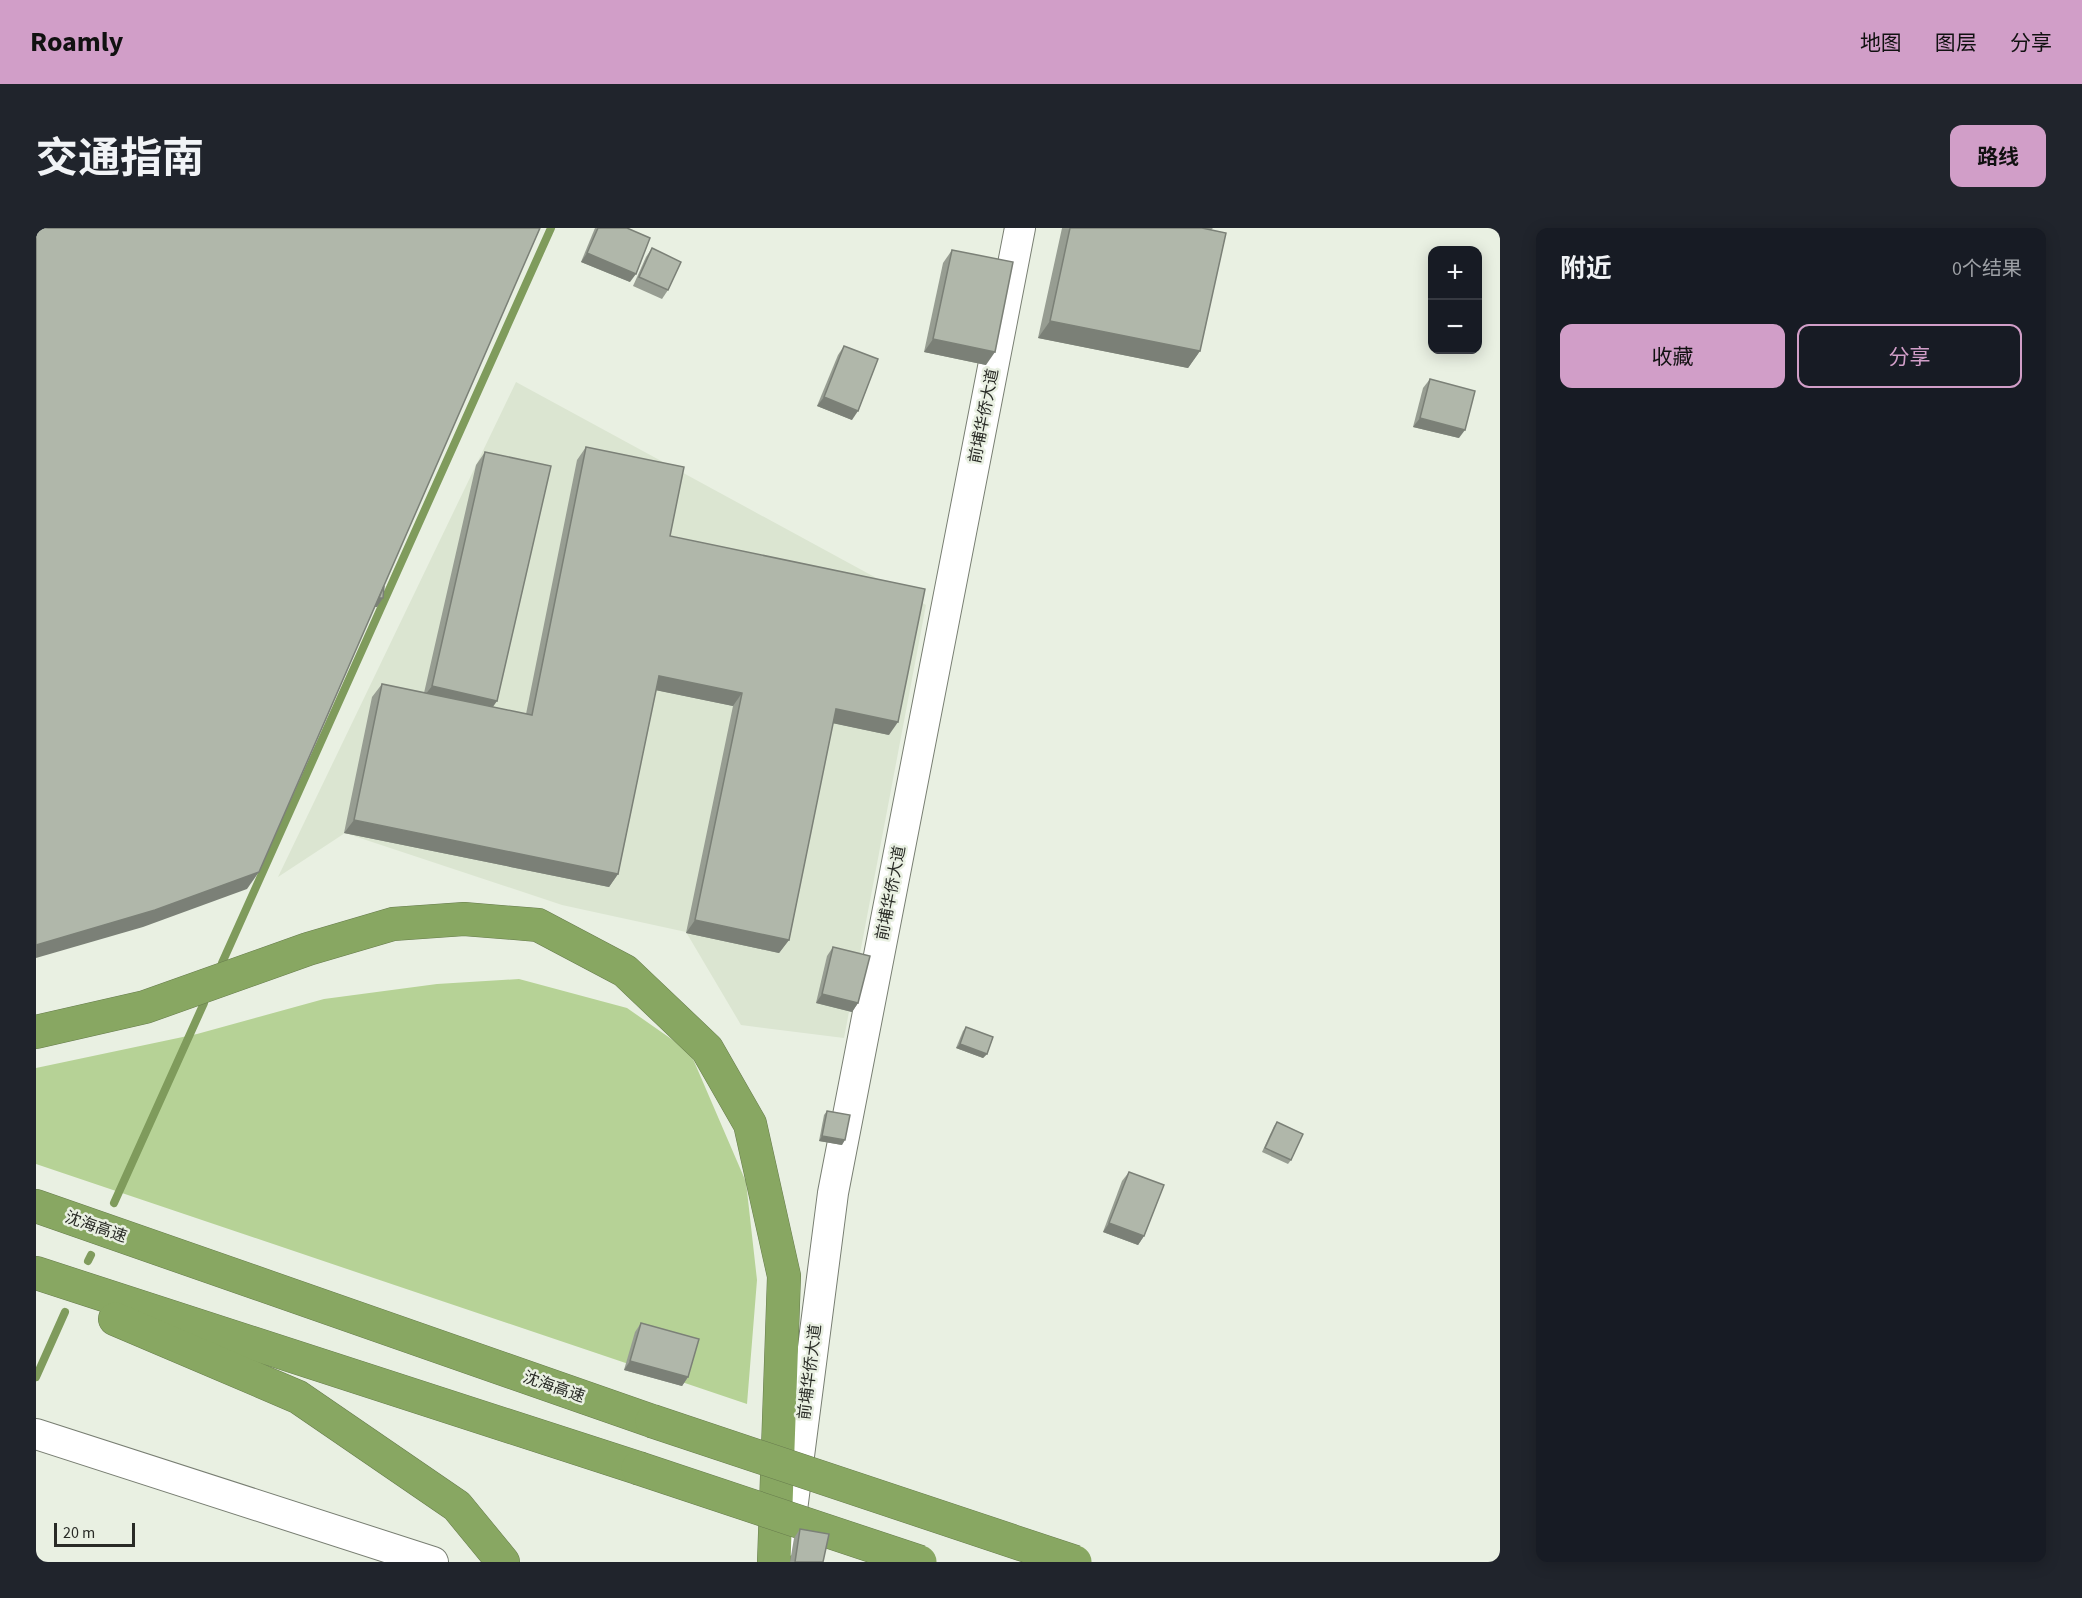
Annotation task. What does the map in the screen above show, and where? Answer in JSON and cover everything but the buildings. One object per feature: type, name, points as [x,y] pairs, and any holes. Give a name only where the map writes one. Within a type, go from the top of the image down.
[{"type":"highway","points":[[36,1032],[145,1007],[308,949],[393,924],[464,919],[538,925],[625,970],[707,1049],[750,1124],[784,1276],[774,1562]]},
{"type":"highway","name":"沈海高速","points":[[36,1206],[652,1421],[1075,1562]]},
{"type":"highway","points":[[36,1273],[638,1467],[920,1562]]},
{"type":"highway","points":[[36,1285],[298,1396],[458,1506],[503,1562]]},
{"type":"street","name":"前埔华侨大道","points":[[785,1562],[833,1193],[1020,228]]},
{"type":"street","points":[[36,1435],[433,1562]]},
{"type":"shaded area","points":[[516,382],[926,605],[844,1038],[741,1025],[686,932],[562,905],[345,833],[278,877]]},
{"type":"green space","points":[[519,979],[627,1008],[690,1052],[746,1182],[757,1280],[747,1404],[36,1164],[36,1068],[197,1034],[324,999],[437,984]]},
{"type":"waterway","points":[[222,963],[551,228]]},
{"type":"waterway","points":[[114,1203],[204,1003]]},
{"type":"waterway","points":[[88,1261],[91,1255]]},
{"type":"waterway","points":[[36,1377],[65,1312]]}]
